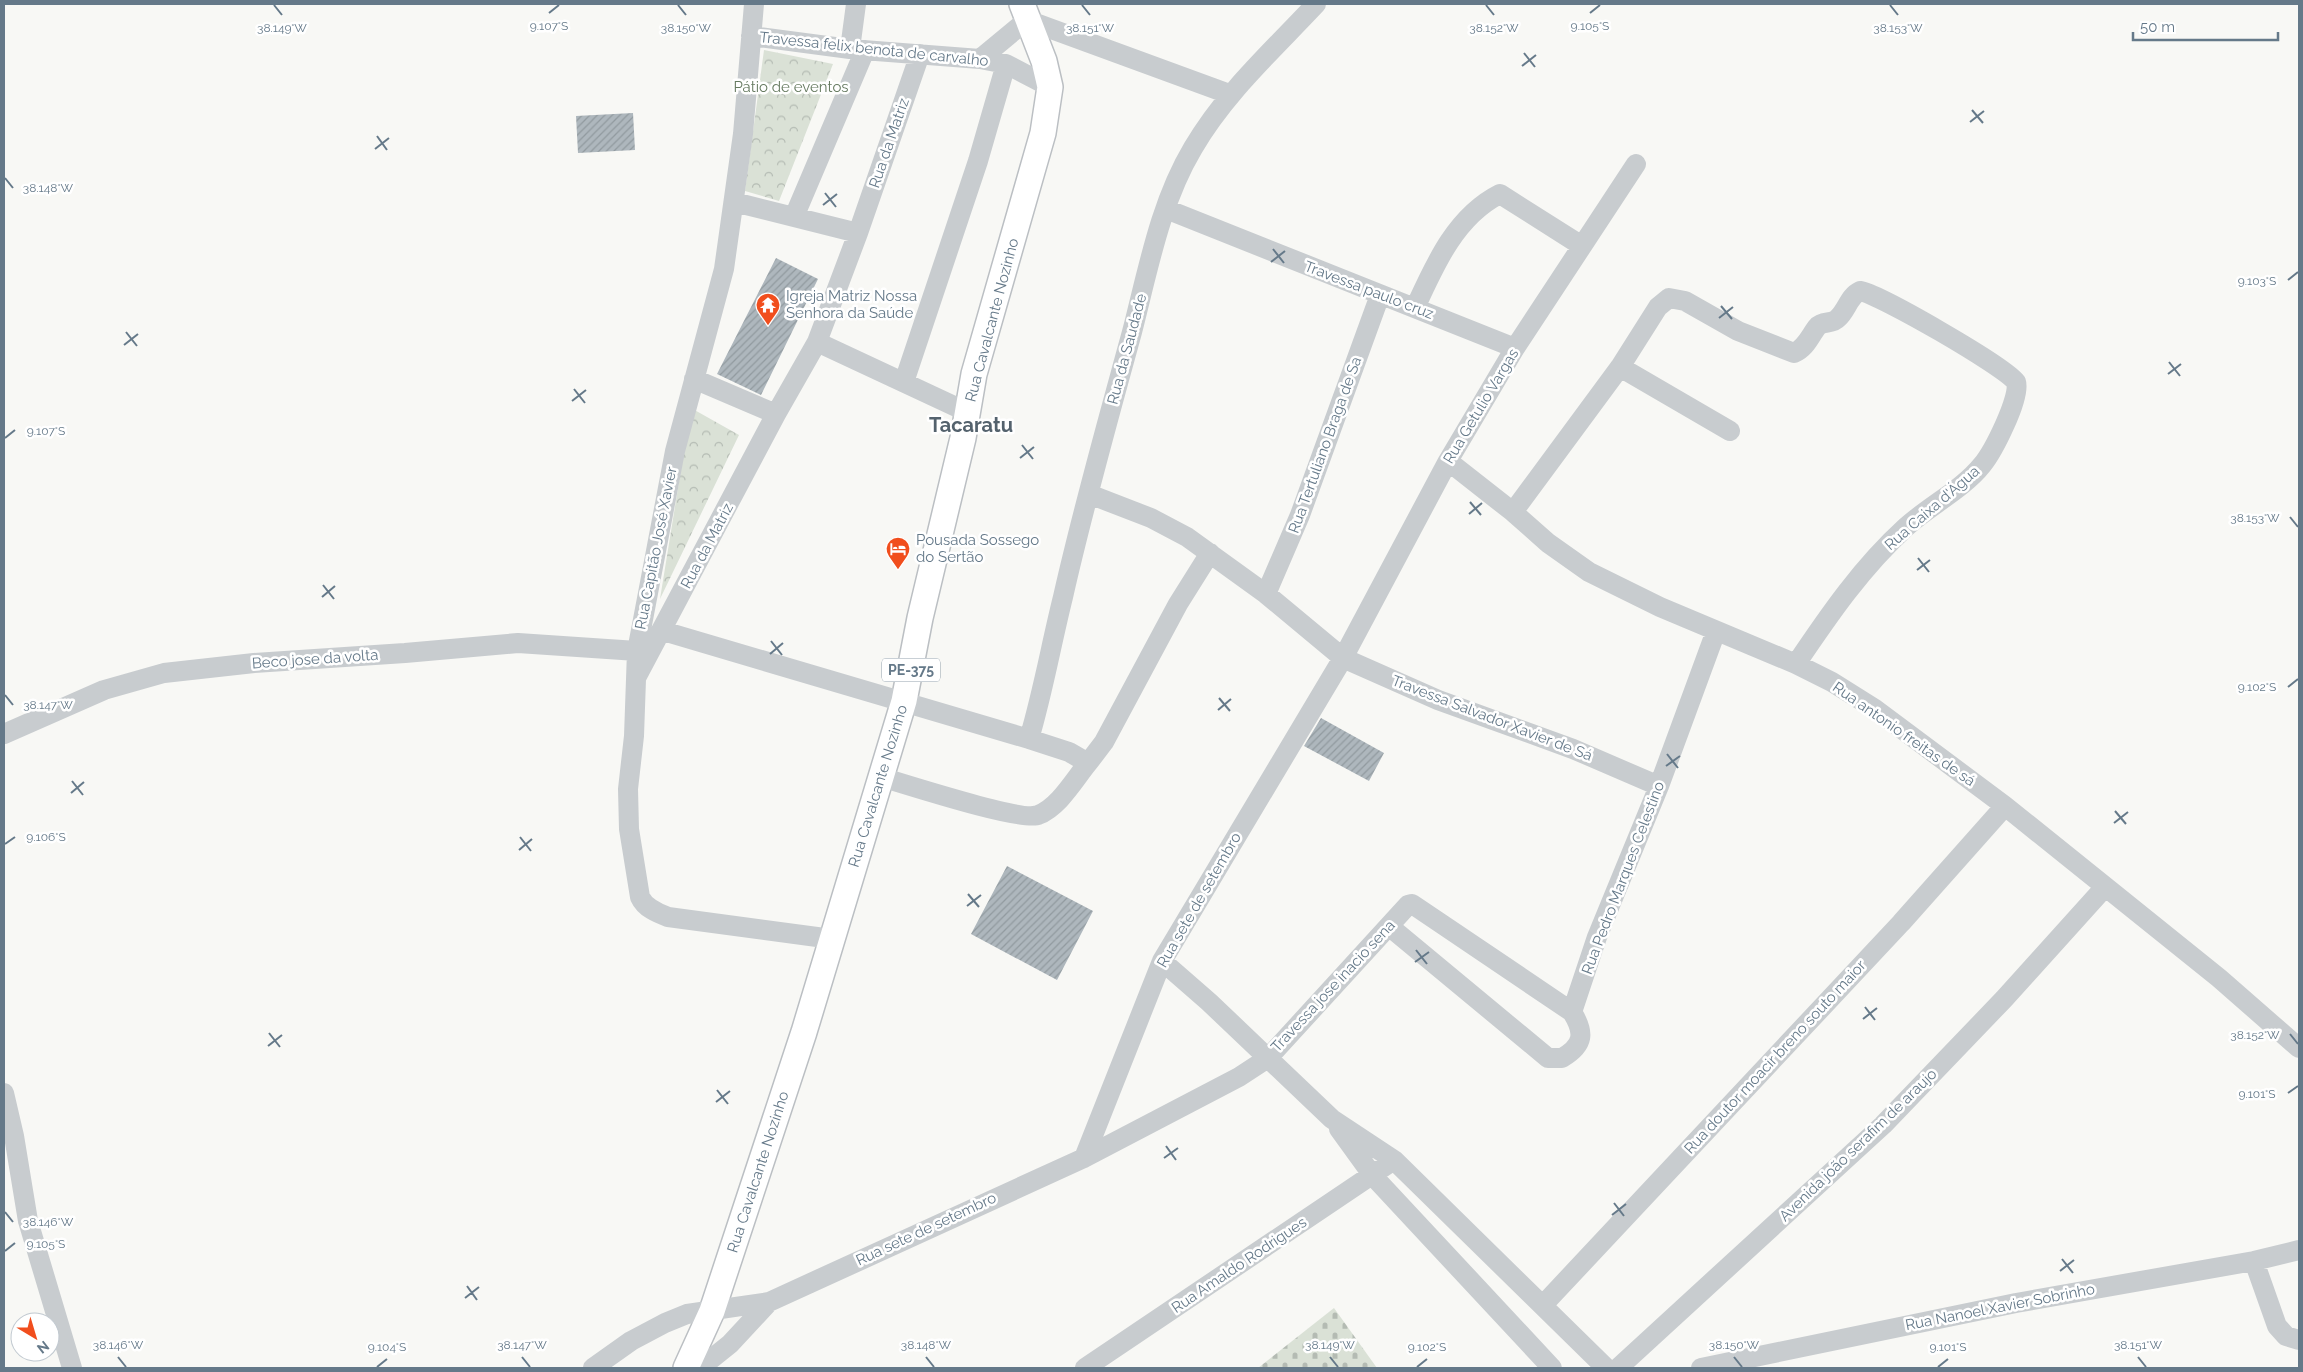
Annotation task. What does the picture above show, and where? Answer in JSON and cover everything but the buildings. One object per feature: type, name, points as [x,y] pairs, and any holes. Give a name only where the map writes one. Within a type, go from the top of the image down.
[{"type":"main road","name":"Rua Cavalcante Nozinho","points":[[712,1312],[804,1032],[904,701],[920,618],[974,374],[1044,134],[1050,87],[1044,61],[1025,12]]},
{"type":"main road","name":"PE-375","points":[[686,1368],[712,1312]]},
{"type":"street","name":"Rua Capitão José Xavier","points":[[754,4],[744,134],[724,269],[675,450],[637,651],[634,736],[628,790],[633,864],[642,903],[653,911],[668,917],[832,939]]},
{"type":"street","points":[[794,217],[858,50],[856,4]]},
{"type":"street","name":"Rua da Saudade","points":[[1029,739],[1040,704],[1062,598],[1166,209],[1192,148],[1229,94],[1316,4]]},
{"type":"street","points":[[980,59],[1025,12],[1229,94]]},
{"type":"street","name":"Travessa felix benota de carvalho","points":[[752,36],[858,50],[980,59],[1006,64],[1050,87]]},
{"type":"street","name":"Rua da Matriz","points":[[637,676],[663,631],[776,414],[817,342],[858,233],[920,54]]},
{"type":"street","points":[[904,382],[978,161],[1006,64]]},
{"type":"street","name":"Rua Getulio Vargas","points":[[1344,658],[1448,461],[1516,348],[1636,164]]},
{"type":"street","points":[[1415,308],[1439,256],[1460,227],[1485,202],[1500,194],[1582,246]]},
{"type":"street","points":[[734,202],[858,233]]},
{"type":"street","name":"Travessa paulo cruz","points":[[1166,209],[1516,348]]},
{"type":"street","name":"Rua Caixa d'Água","points":[[1620,367],[1661,304],[1669,298],[1685,300],[1738,331],[1794,353],[1803,347],[1821,324],[1837,320],[1855,293],[1862,291],[1956,341],[2005,372],[2016,382],[2017,392],[1994,447],[1982,466],[1906,527],[1880,553],[1838,602],[1796,664]]},
{"type":"street","name":"Rua Tertuliano Braga de Sa","points":[[1266,594],[1300,515],[1380,295]]},
{"type":"street","points":[[817,342],[967,412]]},
{"type":"street","points":[[1513,512],[1620,367],[1730,431]]},
{"type":"street","points":[[694,379],[776,414]]},
{"type":"street","name":"Rua antonio freitas de sá","points":[[1448,461],[1513,512],[1548,543],[1589,572],[1716,631],[1796,664],[1832,682],[1875,709],[2005,806],[2220,978],[2299,1048]]},
{"type":"street","name":"Travessa Salvador Xavier de Sá","points":[[1089,494],[1151,518],[1187,537],[1266,594],[1344,658],[1438,700],[1573,749],[1659,786]]},
{"type":"street","points":[[881,777],[956,799],[1032,817],[1049,809],[1104,742],[1178,604],[1210,553]]},
{"type":"street","points":[[663,631],[1029,739],[1069,752],[1088,763]]},
{"type":"street","name":"Rua Pedro Marques Celestino","points":[[1572,1012],[1597,937],[1659,786],[1716,631]]},
{"type":"street","name":"Beco jose da volta","points":[[4,734],[104,690],[164,673],[254,663],[518,643],[637,651]]},
{"type":"street","name":"Rua sete de setembro","points":[[1084,1158],[1162,961],[1344,658]]},
{"type":"street","name":"Rua doutor moacir breno souto maior","points":[[1544,1305],[1648,1195],[1742,1090],[1901,923],[2005,806]]},
{"type":"street","name":"Avenida joão serafim de araujo","points":[[1618,1368],[1883,1125],[2004,999],[2105,887]]},
{"type":"street","points":[[1412,904],[1572,1012],[1581,1028],[1580,1039],[1571,1052],[1562,1058],[1548,1058],[1394,921],[1403,909],[1412,904]]},
{"type":"street","name":"Travessa jose inacio sena","points":[[1268,1058],[1394,921]]},
{"type":"street","points":[[1162,961],[1209,1002],[1332,1119],[1394,1160],[1544,1305],[1606,1368]]},
{"type":"street","name":"Rua sete de setembro","points":[[770,1302],[1084,1158],[1239,1077],[1268,1058]]},
{"type":"street","points":[[4,1093],[14,1136],[28,1222],[72,1368]]},
{"type":"street","points":[[1332,1119],[1373,1176],[1552,1368]]},
{"type":"street","name":"Rua Amaldo Rodrigues","points":[[1085,1368],[1373,1176],[1394,1160]]},
{"type":"street","name":"Rua Nanoel Xavier Sobrinho","points":[[1701,1368],[2016,1303],[2254,1261],[2299,1250]]},
{"type":"street","points":[[2254,1261],[2277,1326],[2286,1336],[2299,1340]]},
{"type":"street","points":[[1480,1291],[1505,1269]]},
{"type":"street","points":[[593,1368],[631,1341],[687,1314],[712,1312],[770,1302]]},
{"type":"street","points":[[700,1368],[730,1344],[770,1302]]},
{"type":"green space","name":"Pátio de eventos","points":[[764,50],[833,64],[779,201],[745,191]]},
{"type":"green space","points":[[691,408],[739,435],[660,599]]},
{"type":"green space","points":[[1334,1308],[1377,1368],[1258,1368]]},
{"type":"place","name":"Igreja Matriz Nossa Senhora da Saúde","points":[[768,326]]},
{"type":"place","name":"Pousada Sossego do Sertão","points":[[898,570]]},
{"type":"district","name":"Tacaratu","points":[[971,425]]}]
